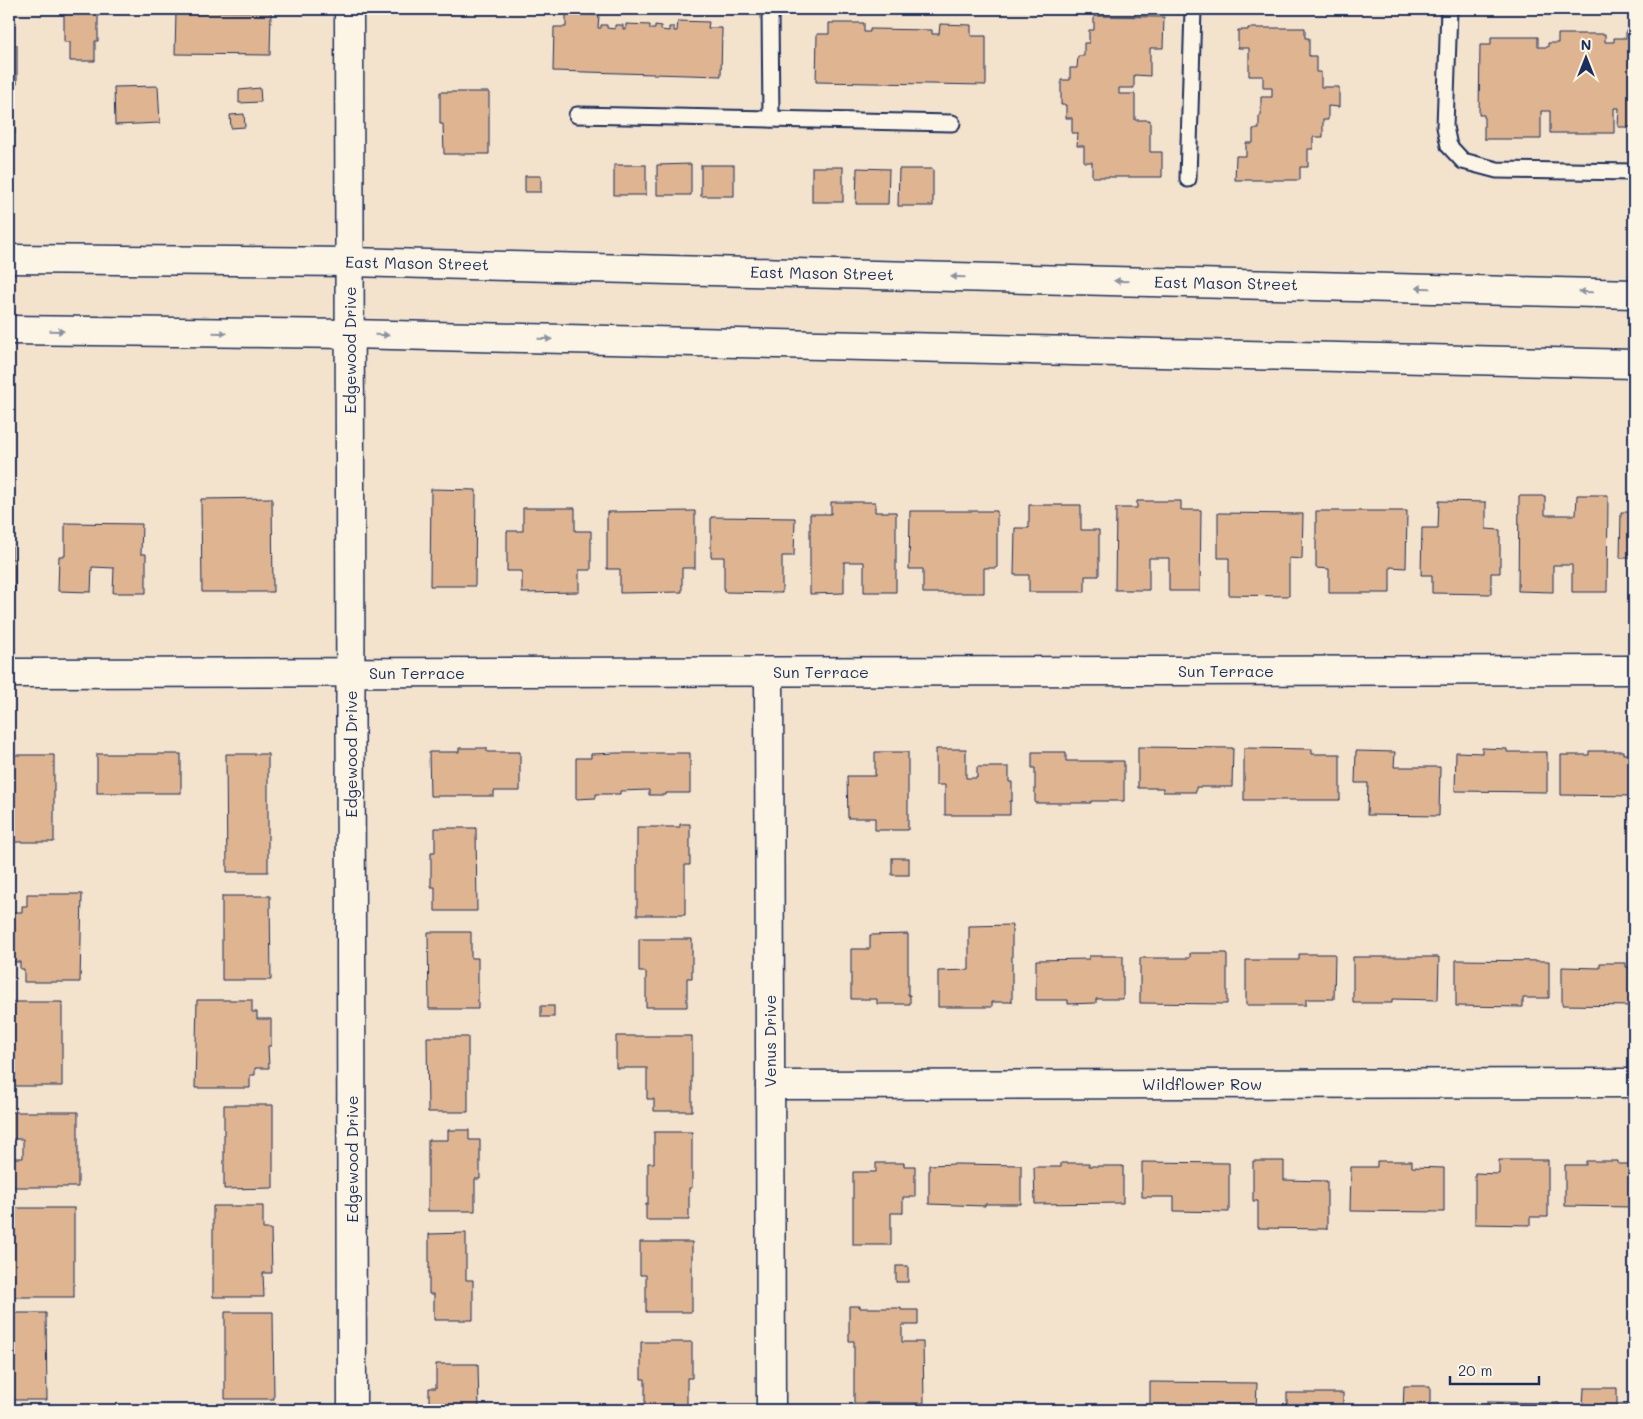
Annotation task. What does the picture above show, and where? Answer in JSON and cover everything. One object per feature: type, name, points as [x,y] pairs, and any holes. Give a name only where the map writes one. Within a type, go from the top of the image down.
[{"type":"street","name":"Edgewood Drive","points":[[349,9],[352,1410]]},
{"type":"street","name":"East Mason Street","points":[[9,259],[350,262],[1634,294]]},
{"type":"street","points":[[9,330],[350,334],[1634,364]]},
{"type":"street","name":"Sun Terrace","points":[[9,673],[1634,670]]},
{"type":"street","name":"Venus Drive","points":[[770,672],[771,1410]]},
{"type":"street","name":"Wildflower Row","points":[[770,1085],[1634,1083]]},
{"type":"lane","points":[[770,9],[771,119]]},
{"type":"lane","points":[[1188,179],[1193,9]]},
{"type":"lane","points":[[1449,9],[1446,127],[1449,146],[1463,161],[1497,170],[1634,172]]},
{"type":"lane","points":[[577,115],[952,123]]},
{"type":"building","points":[[61,9],[98,9],[98,41],[95,41],[95,61],[70,61],[70,42],[64,42],[64,14],[61,14]]},
{"type":"building","points":[[176,11],[271,12],[270,55],[175,54]]},
{"type":"building","points":[[566,14],[599,15],[598,28],[601,28],[601,25],[607,25],[607,28],[615,29],[615,25],[623,25],[623,29],[626,29],[626,24],[650,25],[650,29],[655,29],[655,25],[661,26],[661,30],[669,31],[669,27],[674,27],[674,31],[677,31],[678,21],[709,22],[708,28],[722,28],[721,76],[553,71],[554,27],[566,27]]},
{"type":"building","points":[[1094,16],[1164,17],[1163,48],[1150,48],[1150,76],[1134,75],[1134,88],[1119,88],[1119,94],[1135,94],[1135,120],[1150,120],[1150,152],[1162,152],[1162,177],[1092,177],[1092,162],[1084,162],[1084,146],[1077,146],[1078,133],[1072,133],[1072,118],[1066,118],[1066,105],[1061,105],[1061,80],[1070,80],[1070,68],[1077,68],[1078,56],[1084,56],[1084,43],[1089,43],[1089,30],[1094,30]]},
{"type":"building","points":[[829,23],[864,23],[864,32],[870,32],[870,29],[932,30],[932,34],[939,34],[940,24],[971,25],[971,36],[986,36],[986,85],[816,82],[817,34],[829,34]]},
{"type":"building","points":[[1248,28],[1305,28],[1305,38],[1309,38],[1309,56],[1316,56],[1316,72],[1321,72],[1321,87],[1339,87],[1339,107],[1328,106],[1328,120],[1323,120],[1323,137],[1313,137],[1313,149],[1308,149],[1308,167],[1300,167],[1300,180],[1235,180],[1236,156],[1246,156],[1246,143],[1253,143],[1253,129],[1259,129],[1261,97],[1272,97],[1272,88],[1263,88],[1263,76],[1249,76],[1249,48],[1238,48],[1238,30],[1248,30]]},
{"type":"building","points":[[1626,30],[1634,30],[1634,127],[1618,127],[1619,108],[1614,108],[1614,133],[1550,133],[1550,111],[1541,111],[1541,139],[1484,139],[1484,115],[1479,115],[1480,45],[1491,45],[1491,37],[1538,37],[1538,47],[1548,47],[1548,43],[1558,43],[1558,34],[1605,34],[1605,42],[1614,42],[1614,38],[1626,38]]},
{"type":"building","points":[[9,45],[17,45],[17,84],[9,84]]},
{"type":"building","points":[[158,86],[160,123],[115,125],[114,87]]},
{"type":"building","points":[[260,88],[261,102],[239,103],[239,90]]},
{"type":"building","points":[[440,92],[489,92],[489,154],[444,154],[443,124],[440,124]]},
{"type":"building","points":[[9,97],[14,97],[15,134],[9,134]]},
{"type":"building","points":[[244,114],[245,127],[231,128],[230,115]]},
{"type":"building","points":[[691,164],[691,195],[657,195],[657,165]]},
{"type":"building","points":[[614,165],[646,165],[646,195],[614,195]]},
{"type":"building","points":[[701,165],[734,165],[734,196],[701,196]]},
{"type":"building","points":[[812,167],[843,167],[843,202],[812,202]]},
{"type":"building","points":[[857,168],[889,169],[888,204],[856,204]]},
{"type":"building","points":[[899,169],[933,169],[933,206],[898,206]]},
{"type":"building","points":[[525,176],[541,176],[541,192],[525,192]]},
{"type":"building","points":[[431,489],[476,490],[475,586],[430,586]]},
{"type":"building","points":[[1577,495],[1608,495],[1607,592],[1572,592],[1572,565],[1553,565],[1553,592],[1518,591],[1519,496],[1545,496],[1545,515],[1576,515]]},
{"type":"building","points":[[272,498],[273,592],[202,592],[201,499]]},
{"type":"building","points":[[1137,501],[1181,501],[1181,510],[1201,510],[1200,591],[1169,591],[1169,558],[1149,558],[1149,590],[1115,590],[1116,508],[1137,508]]},
{"type":"building","points":[[1439,501],[1486,502],[1486,529],[1500,530],[1500,573],[1491,573],[1491,594],[1432,593],[1432,575],[1421,575],[1422,528],[1438,528]]},
{"type":"building","points":[[831,502],[875,502],[875,512],[896,512],[896,592],[864,592],[864,562],[844,562],[844,593],[810,594],[810,514],[831,514]]},
{"type":"building","points":[[1029,505],[1081,505],[1081,530],[1099,530],[1099,576],[1085,576],[1085,592],[1029,592],[1029,575],[1014,575],[1015,528],[1029,528]]},
{"type":"building","points":[[523,508],[575,508],[575,531],[591,531],[591,570],[579,570],[579,592],[522,593],[522,571],[507,571],[507,531],[523,531]]},
{"type":"building","points":[[695,511],[695,568],[682,568],[682,592],[620,593],[620,569],[607,569],[607,512]]},
{"type":"building","points":[[910,511],[997,511],[997,568],[984,568],[984,593],[923,593],[923,569],[909,569]]},
{"type":"building","points":[[1316,511],[1407,511],[1406,568],[1390,567],[1390,593],[1329,593],[1329,569],[1316,568]]},
{"type":"building","points":[[1621,512],[1634,512],[1634,558],[1620,558]]},
{"type":"building","points":[[1218,513],[1303,514],[1302,559],[1289,558],[1289,596],[1229,595],[1229,558],[1218,558]]},
{"type":"building","points":[[711,517],[795,518],[794,556],[782,556],[782,593],[724,592],[724,557],[711,557]]},
{"type":"building","points":[[65,523],[142,524],[141,554],[146,554],[146,593],[113,593],[114,568],[92,567],[91,592],[58,591],[59,556],[65,556]]},
{"type":"building","points":[[9,525],[12,525],[12,559],[15,559],[15,592],[9,592]]},
{"type":"building","points":[[1138,747],[1233,748],[1232,787],[1196,787],[1196,792],[1163,792],[1163,788],[1138,788]]},
{"type":"building","points":[[459,748],[487,748],[487,752],[520,752],[520,791],[494,791],[494,796],[430,796],[429,752],[459,752]]},
{"type":"building","points":[[1244,748],[1312,749],[1312,754],[1340,754],[1340,800],[1244,800]]},
{"type":"building","points":[[1482,748],[1507,749],[1507,752],[1547,752],[1547,792],[1455,791],[1456,752],[1482,753]]},
{"type":"building","points":[[936,749],[966,749],[966,778],[977,778],[977,767],[1009,767],[1009,782],[1012,782],[1010,815],[945,815],[945,785],[936,785]]},
{"type":"building","points":[[1356,751],[1395,752],[1394,767],[1440,767],[1439,816],[1367,815],[1368,783],[1355,783]]},
{"type":"building","points":[[1589,751],[1623,751],[1623,754],[1634,754],[1634,796],[1561,795],[1561,755],[1589,755]]},
{"type":"building","points":[[875,752],[908,752],[908,830],[875,830],[875,818],[848,818],[847,776],[875,776]]},
{"type":"building","points":[[1032,752],[1066,752],[1066,761],[1124,761],[1124,801],[1035,803],[1035,768],[1032,768]]},
{"type":"building","points":[[690,753],[690,793],[649,795],[649,790],[620,791],[620,794],[596,794],[596,798],[576,799],[576,758],[591,758],[591,754]]},
{"type":"building","points":[[97,754],[181,754],[181,793],[97,793]]},
{"type":"building","points":[[226,754],[268,754],[268,872],[227,872]]},
{"type":"building","points":[[12,755],[54,755],[54,842],[12,842],[12,821],[9,821],[9,774],[12,774]]},
{"type":"building","points":[[680,824],[690,824],[690,865],[685,865],[685,915],[637,915],[637,827],[680,827]]},
{"type":"building","points":[[435,828],[476,828],[477,911],[435,911],[435,887],[431,887],[431,852],[435,852]]},
{"type":"building","points":[[892,858],[909,858],[909,875],[892,875]]},
{"type":"building","points":[[27,894],[82,894],[80,982],[24,982],[24,969],[20,969],[20,962],[9,962],[9,912],[22,912],[22,906],[27,906]]},
{"type":"building","points":[[222,896],[270,896],[271,980],[222,980]]},
{"type":"building","points":[[1012,925],[1012,1002],[992,1002],[992,1007],[938,1007],[938,971],[969,970],[969,926]]},
{"type":"building","points":[[428,932],[471,932],[471,958],[478,958],[478,1009],[429,1009]]},
{"type":"building","points":[[908,934],[908,995],[910,995],[910,1004],[877,1004],[877,999],[851,999],[851,949],[870,949],[870,935]]},
{"type":"building","points":[[639,939],[692,939],[692,978],[687,978],[687,1007],[646,1007],[646,972],[639,972]]},
{"type":"building","points":[[1190,953],[1227,953],[1227,1004],[1140,1003],[1140,958],[1190,958]]},
{"type":"building","points":[[1299,954],[1335,954],[1334,999],[1306,999],[1306,1005],[1246,1005],[1246,960],[1299,960]]},
{"type":"building","points":[[1089,956],[1123,956],[1123,999],[1096,999],[1096,1003],[1068,1004],[1068,1000],[1036,1000],[1036,960],[1089,959]]},
{"type":"building","points":[[1353,957],[1439,957],[1438,1000],[1392,999],[1392,1003],[1353,1003]]},
{"type":"building","points":[[1456,960],[1549,961],[1549,998],[1523,998],[1523,1007],[1456,1006]]},
{"type":"building","points":[[1600,963],[1626,963],[1626,967],[1634,967],[1634,1006],[1562,1005],[1562,967],[1600,968]]},
{"type":"building","points":[[197,1000],[252,1000],[252,1012],[257,1012],[257,1019],[271,1019],[271,1046],[268,1046],[269,1068],[255,1068],[255,1075],[250,1075],[250,1088],[195,1088]]},
{"type":"building","points":[[12,1002],[62,1002],[62,1086],[12,1086],[12,1063],[9,1063],[9,1023],[12,1023]]},
{"type":"building","points":[[541,1006],[554,1006],[554,1017],[541,1017]]},
{"type":"building","points":[[616,1036],[692,1036],[692,1111],[654,1111],[654,1099],[647,1099],[647,1068],[616,1068]]},
{"type":"building","points":[[427,1037],[468,1037],[468,1112],[428,1112]]},
{"type":"building","points":[[224,1105],[273,1105],[273,1188],[224,1189]]},
{"type":"building","points":[[9,1112],[78,1112],[78,1187],[9,1187],[9,1158],[23,1158],[23,1139],[9,1139]]},
{"type":"building","points":[[448,1130],[469,1130],[469,1140],[480,1140],[480,1179],[475,1179],[475,1211],[428,1211],[428,1140],[448,1140]]},
{"type":"building","points":[[654,1132],[692,1132],[692,1188],[689,1188],[689,1220],[646,1220],[648,1163],[654,1163]]},
{"type":"building","points":[[1499,1160],[1548,1160],[1548,1217],[1530,1217],[1530,1225],[1475,1224],[1475,1173],[1499,1174]]},
{"type":"building","points":[[1253,1161],[1284,1161],[1284,1180],[1327,1181],[1327,1229],[1258,1228],[1258,1201],[1253,1201]]},
{"type":"building","points":[[1377,1161],[1412,1161],[1412,1167],[1444,1168],[1444,1212],[1350,1211],[1351,1167],[1377,1167]]},
{"type":"building","points":[[1586,1161],[1618,1161],[1618,1164],[1634,1164],[1634,1207],[1565,1206],[1565,1165],[1586,1165]]},
{"type":"building","points":[[1142,1162],[1229,1163],[1229,1212],[1174,1211],[1174,1197],[1142,1197]]},
{"type":"building","points":[[876,1163],[904,1163],[904,1166],[915,1166],[915,1197],[903,1197],[903,1213],[891,1213],[891,1245],[853,1245],[853,1172],[876,1172]]},
{"type":"building","points":[[1061,1163],[1089,1163],[1089,1166],[1123,1166],[1123,1203],[1035,1204],[1034,1167],[1061,1167]]},
{"type":"building","points":[[929,1165],[1021,1165],[1021,1204],[985,1204],[985,1206],[929,1204]]},
{"type":"building","points":[[213,1206],[263,1206],[263,1229],[271,1229],[272,1273],[263,1273],[264,1297],[213,1297]]},
{"type":"building","points":[[9,1208],[74,1208],[74,1297],[9,1297]]},
{"type":"building","points":[[466,1233],[466,1280],[473,1280],[473,1320],[434,1320],[434,1294],[429,1294],[429,1234]]},
{"type":"building","points":[[640,1242],[692,1242],[692,1312],[646,1312],[646,1275],[640,1275]]},
{"type":"building","points":[[896,1266],[908,1266],[908,1282],[896,1282]]},
{"type":"building","points":[[849,1306],[918,1310],[918,1325],[902,1325],[902,1342],[923,1342],[924,1403],[854,1403],[854,1341],[849,1341]]},
{"type":"building","points":[[225,1312],[273,1312],[274,1399],[225,1399]]},
{"type":"building","points":[[9,1313],[46,1313],[47,1400],[9,1400]]},
{"type":"building","points":[[641,1342],[692,1342],[692,1378],[687,1378],[687,1410],[645,1410],[645,1379],[641,1379]]},
{"type":"building","points":[[436,1364],[478,1364],[479,1410],[429,1410],[429,1388],[436,1388]]},
{"type":"building","points":[[1150,1382],[1257,1383],[1256,1410],[1150,1410]]},
{"type":"building","points":[[1404,1386],[1430,1386],[1430,1408],[1452,1408],[1452,1410],[1403,1410]]},
{"type":"building","points":[[1584,1388],[1617,1388],[1617,1406],[1634,1406],[1634,1410],[1571,1410],[1571,1407],[1583,1407]]},
{"type":"building","points":[[1287,1393],[1343,1393],[1343,1410],[1287,1410]]},
{"type":"building","points":[[1487,1402],[1559,1403],[1559,1410],[1487,1410]]}]
